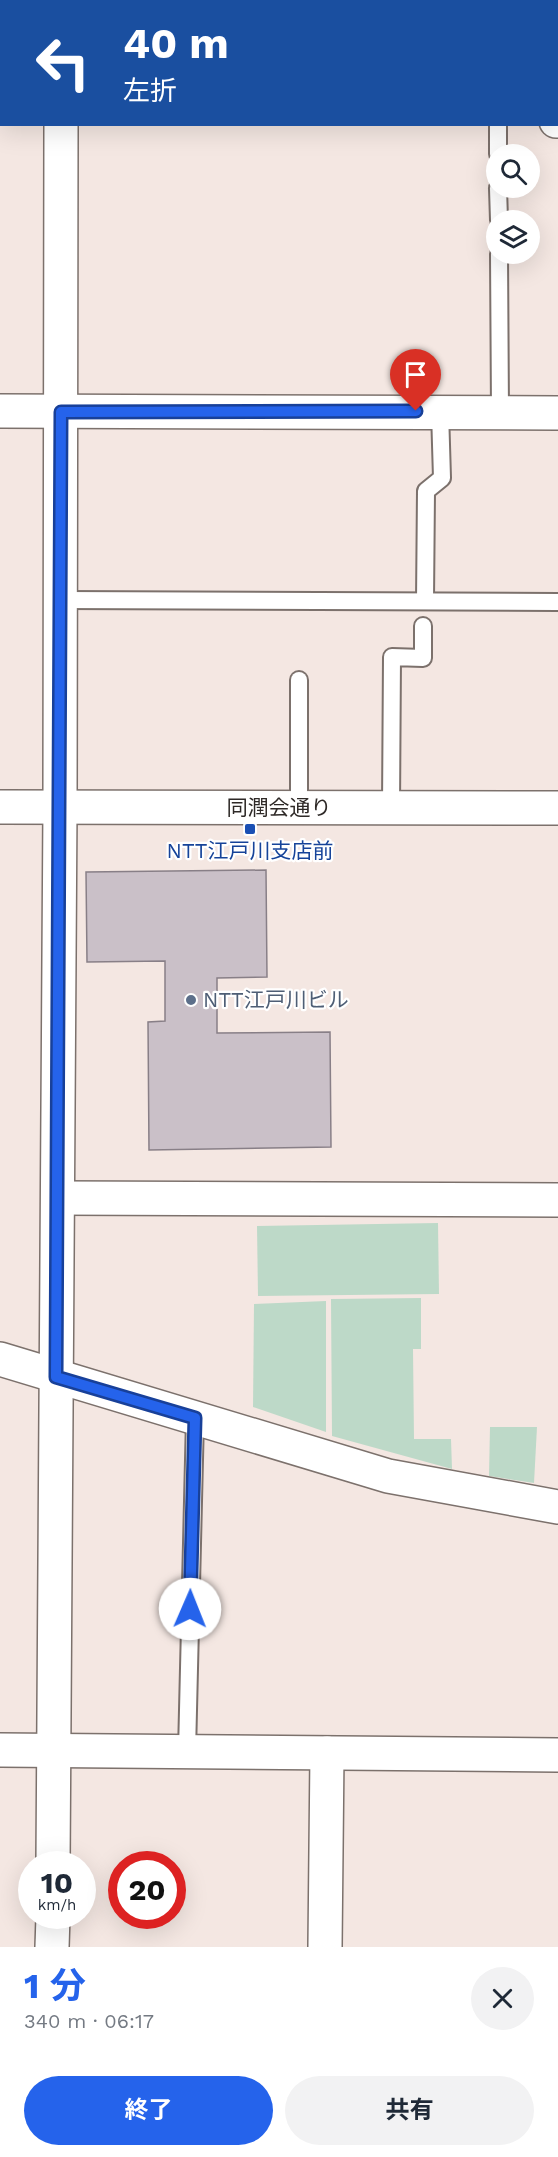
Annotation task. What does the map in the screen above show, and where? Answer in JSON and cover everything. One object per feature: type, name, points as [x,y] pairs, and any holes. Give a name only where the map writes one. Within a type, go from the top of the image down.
[{"type":"street","points":[[53,1851],[60,807],[61,126]]},
{"type":"street","points":[[0,411],[558,413]]},
{"type":"street","name":"同潤会通り","points":[[0,807],[558,808]]},
{"type":"street","points":[[57,1197],[558,1200]]},
{"type":"street","points":[[0,1359],[388,1476],[558,1507]]},
{"type":"street","points":[[0,1750],[558,1755]]},
{"type":"street","points":[[325,1947],[327,1753]]},
{"type":"street","points":[[52,1929],[52,1947]]},
{"type":"lane","points":[[498,126],[498,144]]},
{"type":"lane","points":[[499,264],[500,412]]},
{"type":"lane","points":[[425,601],[426,491],[442,478],[440,411]]},
{"type":"lane","points":[[60,600],[558,602]]},
{"type":"lane","points":[[391,808],[393,657],[423,658],[423,626]]},
{"type":"lane","points":[[299,680],[299,808]]},
{"type":"lane","points":[[187,1752],[195,1418]]},
{"type":"green space","points":[[438,1223],[439,1294],[258,1296],[257,1226]]},
{"type":"green space","points":[[421,1298],[421,1349],[413,1349],[414,1439],[451,1439],[452,1469],[332,1436],[331,1299]]},
{"type":"green space","points":[[326,1301],[326,1432],[253,1407],[254,1304]]},
{"type":"green space","points":[[490,1427],[537,1427],[534,1483],[489,1476]]},
{"type":"building","name":"NTT江戸川ビル","points":[[266,870],[267,977],[217,978],[217,1033],[330,1032],[331,1147],[149,1150],[148,1022],[165,1021],[165,961],[87,962],[86,872]]},
{"type":"place","name":"NTT江戸川支店前","points":[[250,829]]},
{"type":"place","name":"NTT江戸川ビル","points":[[191,1000]]},
{"type":"route","points":[[190,1609],[195,1418],[56,1377],[61,412],[416,411]]}]
